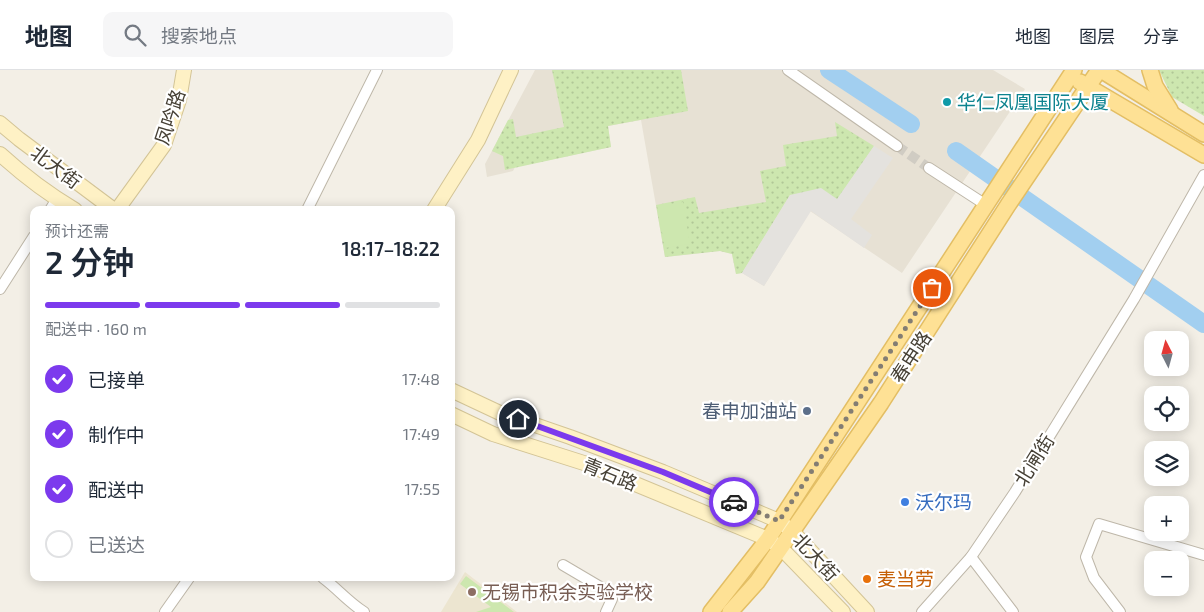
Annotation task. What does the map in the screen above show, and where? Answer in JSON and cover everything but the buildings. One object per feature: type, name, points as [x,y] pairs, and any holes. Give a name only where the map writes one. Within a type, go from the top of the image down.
[{"type":"main road","name":"凤吟路","points":[[118,206],[164,145],[179,100],[184,70]]},
{"type":"main road","points":[[437,206],[478,140],[511,70]]},
{"type":"main road","points":[[1100,70],[1204,134]]},
{"type":"main road","name":"春申路","points":[[711,612],[774,543],[792,531],[881,403],[1008,205],[1100,70]]},
{"type":"main road","points":[[1150,70],[1155,86],[1172,114]]},
{"type":"main road","points":[[1068,72],[1088,87],[1204,155]]},
{"type":"main road","name":"春申路","points":[[730,612],[757,582],[774,543],[779,521],[986,205],[1068,72]]},
{"type":"main road","name":"北大街","points":[[0,123],[110,206]]},
{"type":"main road","points":[[0,154],[53,204]]},
{"type":"main road","name":"北大街","points":[[455,392],[500,413],[663,472],[779,521],[792,531],[867,612]]},
{"type":"main road","name":"青石路","points":[[455,416],[493,434],[587,464],[774,543]]},
{"type":"main road","name":"北大街","points":[[774,543],[843,612]]},
{"type":"street","points":[[309,206],[377,70]]},
{"type":"street","points":[[788,70],[897,146]]},
{"type":"street","points":[[929,168],[986,205]]},
{"type":"street","name":"北闸街","points":[[922,612],[971,557],[1015,492],[1134,299],[1204,174]]},
{"type":"street","points":[[0,289],[30,242]]},
{"type":"street","points":[[1120,612],[1094,578],[1086,557],[1099,524],[1204,555]]},
{"type":"street","points":[[971,557],[1013,612]]},
{"type":"street","points":[[563,565],[602,588],[612,599],[606,612]]},
{"type":"street","points":[[165,612],[187,581]]},
{"type":"street","points":[[327,581],[348,602],[364,612]]},
{"type":"shaded area","points":[[535,70],[993,70],[1025,89],[902,273],[810,211],[764,286],[742,273],[736,274],[732,254],[720,251],[665,257],[641,120],[608,126],[611,147],[515,167],[513,171],[487,177],[485,164]]},
{"type":"shaded area","points":[[874,146],[893,158],[851,219],[872,235],[864,248],[811,211],[764,286],[742,273],[790,195],[821,188],[837,199]]},
{"type":"shaded area","name":"无锡市积余实验学校","points":[[465,572],[517,612],[441,612]]},
{"type":"green space","points":[[552,70],[681,70],[688,111],[608,126],[611,147],[505,170],[503,156],[492,151],[508,120],[513,119],[516,137],[564,127]]},
{"type":"green space","points":[[1159,70],[1204,70],[1204,116],[1172,97]]},
{"type":"green space","points":[[835,122],[874,146],[837,200],[790,195],[742,273],[736,274],[732,254],[720,251],[665,257],[656,205],[695,197],[699,213],[766,202],[760,171],[786,166],[783,145],[837,136]]},
{"type":"green space","points":[[683,202],[690,244],[665,248],[657,206]]},
{"type":"green space","points":[[466,576],[514,612],[476,612],[491,607],[460,584]]},
{"type":"waterway","points":[[829,70],[911,124]]},
{"type":"waterway","points":[[956,151],[1204,324]]},
{"type":"tunnel","points":[[897,146],[929,168]]},
{"type":"way so far","points":[[734,502],[779,521],[932,288]]},
{"type":"place","name":"华仁凤凰国际大厦","points":[[947,102]]},
{"type":"place","name":"春申加油站","points":[[807,411]]},
{"type":"place","name":"沃尔玛","points":[[905,502]]},
{"type":"place","name":"麦当劳","points":[[867,579]]},
{"type":"place","name":"无锡市积余实验学校","points":[[472,592]]},
{"type":"route","points":[[518,419],[663,472],[734,502]]}]
